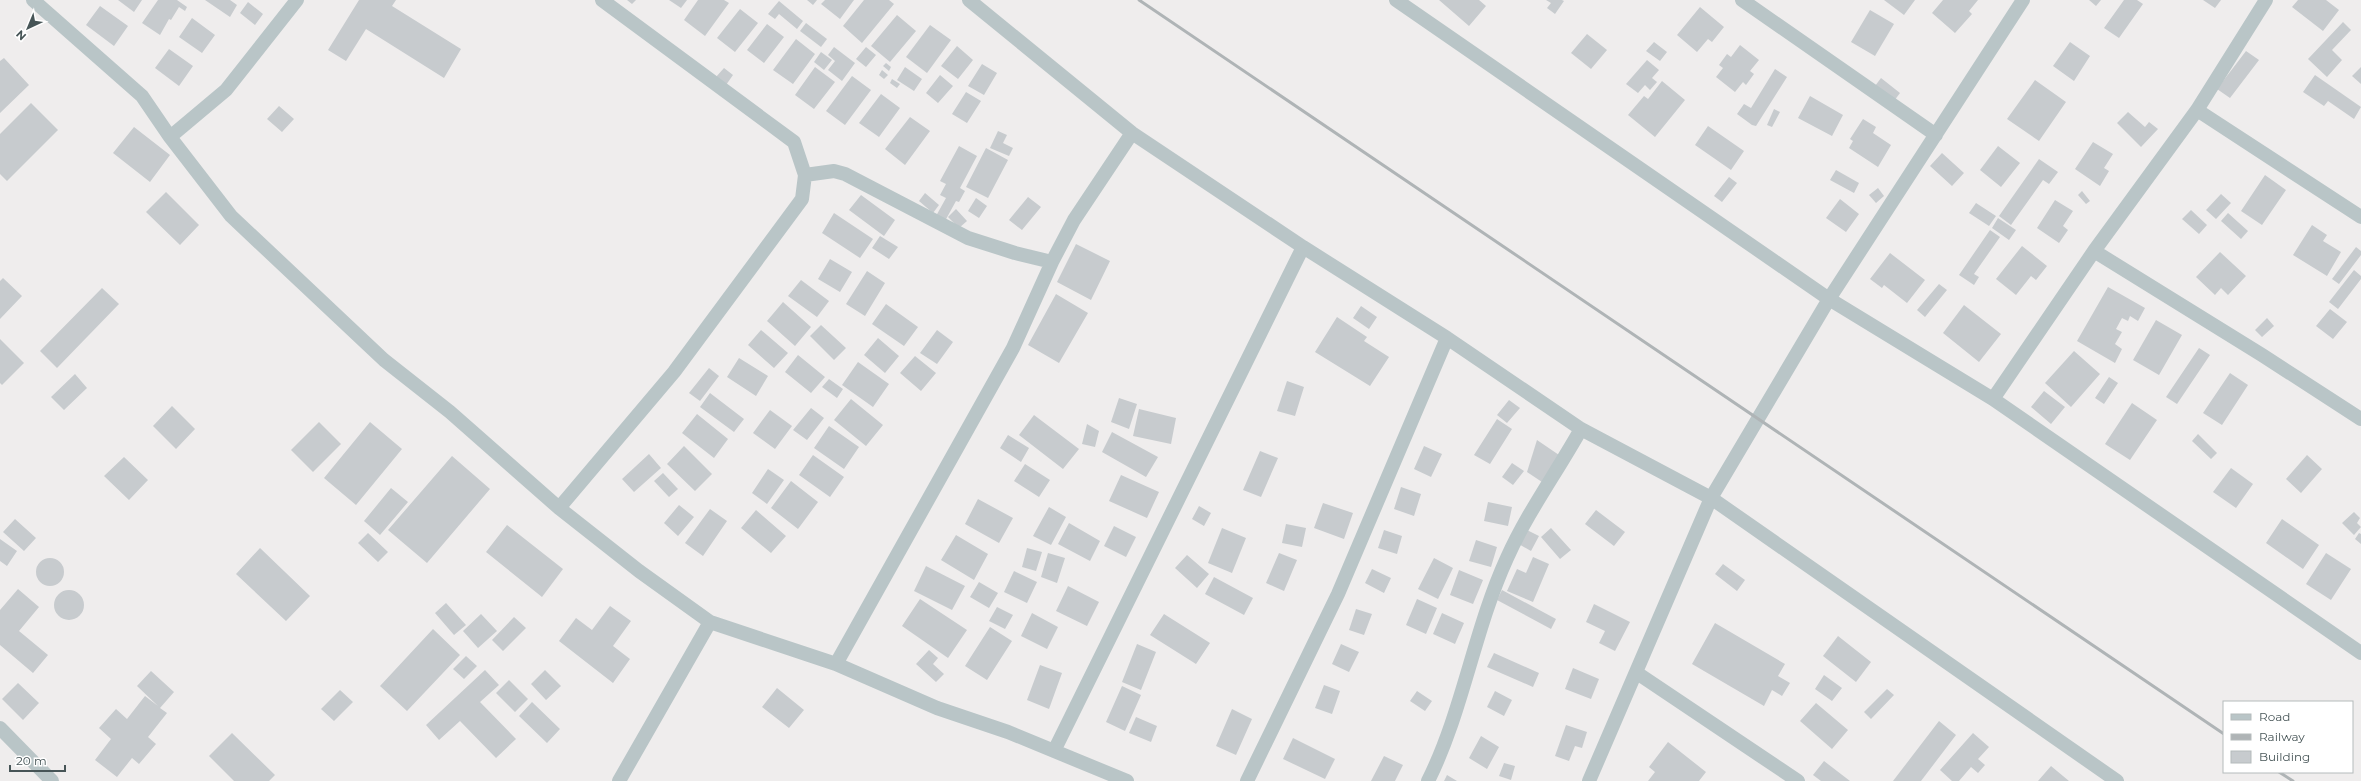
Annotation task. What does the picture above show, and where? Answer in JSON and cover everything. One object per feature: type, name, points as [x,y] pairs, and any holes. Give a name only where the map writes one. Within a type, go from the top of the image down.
[{"type":"street","points":[[170,137],[226,90],[297,0]]},
{"type":"street","points":[[559,508],[674,372],[802,199],[804,175],[794,142],[602,0]]},
{"type":"street","points":[[969,0],[1132,133],[1303,247],[1447,338],[1581,429],[1711,498],[2117,781]]},
{"type":"street","points":[[1396,0],[1829,299],[1993,399],[2361,653]]},
{"type":"street","points":[[1742,0],[1936,135]]},
{"type":"street","points":[[1589,781],[1637,673],[1711,498],[1829,299],[2023,0]]},
{"type":"street","points":[[1993,399],[2094,252],[2197,110],[2266,0]]},
{"type":"street","points":[[40,2],[142,96],[170,137],[231,216],[384,360],[450,412],[559,508],[638,571],[710,622],[836,664],[937,708],[1008,732],[1127,781]]},
{"type":"street","points":[[2197,110],[2361,217]]},
{"type":"street","points":[[836,664],[1013,348],[1052,262],[1074,220],[1132,133]]},
{"type":"street","points":[[804,175],[834,172],[845,174],[968,238],[1015,253],[1052,262]]},
{"type":"street","points":[[1054,751],[1303,247]]},
{"type":"street","points":[[2094,252],[2262,355],[2361,420]]},
{"type":"street","points":[[1247,781],[1338,594],[1447,338]]},
{"type":"street","points":[[1428,781],[1440,757],[1468,666],[1507,558],[1581,429]]},
{"type":"street","points":[[619,781],[710,622]]},
{"type":"street","points":[[1637,673],[1798,781]]},
{"type":"street","points":[[0,728],[52,781]]},
{"type":"building","points":[[118,0],[142,0],[134,12]]},
{"type":"building","points":[[158,0],[177,0],[187,7],[185,11],[179,7],[171,20],[169,19],[160,35],[142,23]]},
{"type":"building","points":[[205,0],[230,0],[237,5],[230,17]]},
{"type":"building","points":[[359,0],[396,0],[392,6],[461,49],[444,78],[366,29],[346,61],[328,50]]},
{"type":"building","points":[[627,0],[636,0],[632,4]]},
{"type":"building","points":[[669,0],[687,0],[681,8]]},
{"type":"building","points":[[698,0],[724,0],[729,3],[705,36],[684,20]]},
{"type":"building","points":[[807,0],[817,0],[813,5]]},
{"type":"building","points":[[825,0],[854,0],[840,19],[821,4]]},
{"type":"building","points":[[864,0],[889,0],[894,4],[862,43],[843,26]]},
{"type":"building","points":[[1439,0],[1479,0],[1486,6],[1469,26]]},
{"type":"building","points":[[1546,0],[1564,1],[1555,14],[1547,8],[1551,3]]},
{"type":"building","points":[[1884,0],[1915,0],[1904,15]]},
{"type":"building","points":[[1943,0],[1978,0],[1969,11],[1972,14],[1955,33],[1932,13]]},
{"type":"building","points":[[2089,0],[2101,0],[2096,6]]},
{"type":"building","points":[[2124,0],[2137,0],[2143,4],[2119,38],[2104,28]]},
{"type":"building","points":[[2203,0],[2221,0],[2215,8]]},
{"type":"building","points":[[2298,0],[2326,0],[2339,10],[2323,31],[2292,7]]},
{"type":"building","points":[[779,1],[803,21],[797,29],[779,14],[775,19],[768,14]]},
{"type":"building","points":[[248,2],[263,14],[255,25],[240,13]]},
{"type":"building","points":[[100,6],[128,26],[114,46],[86,25]]},
{"type":"building","points":[[1700,7],[1724,27],[1712,42],[1708,39],[1697,52],[1677,35]]},
{"type":"building","points":[[740,9],[758,23],[735,52],[717,38]]},
{"type":"building","points":[[1870,10],[1894,24],[1875,56],[1851,42]]},
{"type":"building","points":[[897,15],[916,31],[890,62],[871,46]]},
{"type":"building","points":[[192,18],[215,35],[202,53],[179,37]]},
{"type":"building","points":[[2343,22],[2351,30],[2332,50],[2342,60],[2327,77],[2308,59]]},
{"type":"building","points":[[806,23],[827,39],[821,47],[800,31]]},
{"type":"building","points":[[767,24],[784,37],[764,63],[747,50]]},
{"type":"building","points":[[930,25],[951,40],[927,73],[906,57]]},
{"type":"building","points":[[1587,34],[1607,50],[1591,69],[1571,53]]},
{"type":"building","points":[[796,39],[815,54],[793,84],[773,70]]},
{"type":"building","points":[[1654,42],[1667,52],[1660,61],[1646,51]]},
{"type":"building","points":[[2070,42],[2090,56],[2074,81],[2053,66]]},
{"type":"building","points":[[1740,45],[1759,60],[1750,71],[1754,74],[1746,85],[1743,82],[1735,92],[1716,77],[1723,68],[1719,65],[1727,54],[1731,57]]},
{"type":"building","points":[[957,46],[973,60],[958,79],[941,66]]},
{"type":"building","points":[[834,47],[855,63],[842,81],[828,70],[835,61],[828,55]]},
{"type":"building","points":[[866,47],[876,55],[866,67],[856,59]]},
{"type":"building","points":[[169,49],[193,66],[179,86],[155,68]]},
{"type":"building","points":[[2246,51],[2259,60],[2230,98],[2217,89]]},
{"type":"building","points":[[821,52],[832,60],[824,70],[814,62]]},
{"type":"building","points":[[4,58],[29,85],[0,113],[0,61]]},
{"type":"building","points":[[1647,60],[1659,70],[1652,78],[1657,82],[1650,90],[1645,85],[1638,93],[1626,84]]},
{"type":"building","points":[[886,63],[891,67],[889,71],[883,66]]},
{"type":"building","points":[[982,64],[997,73],[984,95],[968,86]]},
{"type":"building","points":[[815,67],[835,82],[814,109],[795,95]]},
{"type":"building","points":[[905,67],[922,79],[914,91],[897,80]]},
{"type":"building","points":[[2361,67],[2361,84],[2352,76]]},
{"type":"building","points":[[724,68],[733,75],[726,85],[716,77]]},
{"type":"building","points":[[1775,69],[1787,77],[1756,126],[1752,125],[1737,114],[1744,104],[1751,108]]},
{"type":"building","points":[[882,70],[888,75],[884,79],[879,75]]},
{"type":"building","points":[[940,75],[953,86],[938,103],[926,93]]},
{"type":"building","points":[[2315,75],[2361,107],[2354,119],[2328,101],[2324,106],[2303,92]]},
{"type":"building","points":[[852,76],[871,90],[845,125],[826,111]]},
{"type":"building","points":[[1881,78],[1900,93],[1894,101],[1875,86]]},
{"type":"building","points":[[892,79],[900,84],[897,88],[890,83]]},
{"type":"building","points":[[2035,80],[2066,102],[2039,141],[2007,119]]},
{"type":"building","points":[[1662,81],[1685,100],[1655,137],[1628,115],[1644,96],[1648,99]]},
{"type":"building","points":[[966,92],[981,101],[967,123],[952,114]]},
{"type":"building","points":[[881,94],[900,108],[879,137],[859,123]]},
{"type":"building","points":[[1810,96],[1843,115],[1832,136],[1798,118]]},
{"type":"building","points":[[31,103],[58,130],[7,181],[0,174],[0,134]]},
{"type":"building","points":[[279,106],[294,119],[282,132],[267,119]]},
{"type":"building","points":[[1774,109],[1780,112],[1772,127],[1767,125]]},
{"type":"building","points":[[2128,112],[2145,127],[2149,122],[2158,129],[2141,147],[2117,123]]},
{"type":"building","points":[[910,117],[930,131],[905,165],[885,149]]},
{"type":"building","points":[[1863,119],[1876,127],[1873,133],[1891,145],[1878,167],[1849,148],[1853,141],[1850,139]]},
{"type":"building","points":[[1708,126],[1744,151],[1731,170],[1695,145]]},
{"type":"building","points":[[134,127],[170,155],[150,182],[113,153]]},
{"type":"building","points":[[998,131],[1007,135],[1003,143],[1013,148],[1009,156],[990,148]]},
{"type":"building","points":[[2093,142],[2113,154],[2104,168],[2109,171],[2100,186],[2075,169]]},
{"type":"building","points":[[959,146],[977,156],[960,188],[965,191],[959,202],[956,201],[945,221],[936,216],[946,198],[940,195],[946,184],[940,181]]},
{"type":"building","points":[[1998,146],[2020,163],[2001,187],[1980,170]]},
{"type":"building","points":[[986,148],[1008,160],[988,198],[966,187]]},
{"type":"building","points":[[1942,153],[1964,173],[1952,186],[1930,166]]},
{"type":"building","points":[[2039,159],[2058,172],[2049,184],[2043,180],[2011,225],[1999,216]]},
{"type":"building","points":[[1836,170],[1859,183],[1854,193],[1830,180]]},
{"type":"building","points":[[2265,175],[2286,190],[2262,225],[2241,211]]},
{"type":"building","points":[[1729,177],[1737,183],[1722,202],[1714,196]]},
{"type":"building","points":[[1878,188],[1884,196],[1876,203],[1869,195]]},
{"type":"building","points":[[2082,191],[2090,201],[2086,204],[2078,195]]},
{"type":"building","points":[[166,192],[199,225],[180,245],[146,212]]},
{"type":"building","points":[[925,193],[939,205],[933,213],[919,201]]},
{"type":"building","points":[[2221,194],[2231,203],[2216,219],[2206,210]]},
{"type":"building","points":[[861,195],[895,220],[884,236],[849,210]]},
{"type":"building","points":[[1028,197],[1041,207],[1022,230],[1009,220]]},
{"type":"building","points":[[976,198],[987,206],[979,218],[968,211]]},
{"type":"building","points":[[1840,199],[1859,214],[1846,232],[1826,218]]},
{"type":"building","points":[[2055,200],[2073,211],[2063,226],[2068,230],[2059,243],[2037,228]]},
{"type":"building","points":[[1976,203],[1996,216],[1989,226],[1969,213]]},
{"type":"building","points":[[956,209],[967,221],[959,228],[948,217]]},
{"type":"building","points":[[2191,210],[2207,225],[2199,234],[2182,219]]},
{"type":"building","points":[[834,213],[873,239],[860,258],[822,233]]},
{"type":"building","points":[[2228,213],[2248,231],[2241,239],[2221,221]]},
{"type":"building","points":[[1998,218],[2016,230],[2009,240],[1992,228]]},
{"type":"building","points":[[2312,225],[2327,235],[2323,241],[2341,252],[2327,276],[2293,255]]},
{"type":"building","points":[[1990,230],[2000,237],[1974,274],[1979,277],[1974,285],[1959,275]]},
{"type":"building","points":[[880,236],[898,247],[889,259],[872,248]]},
{"type":"building","points":[[1076,244],[1110,261],[1091,300],[1057,282]]},
{"type":"building","points":[[2022,246],[2047,266],[2036,280],[2031,276],[2016,295],[1996,279]]},
{"type":"building","points":[[2356,247],[2361,251],[2361,255],[2339,284],[2332,279]]},
{"type":"building","points":[[2220,252],[2246,276],[2228,295],[2221,288],[2215,295],[2196,277]]},
{"type":"building","points":[[1890,253],[1925,280],[1907,303],[1884,285],[1882,288],[1870,279]]},
{"type":"building","points":[[830,259],[852,272],[840,292],[818,279]]},
{"type":"building","points":[[2354,270],[2361,276],[2361,279],[2338,309],[2329,302]]},
{"type":"building","points":[[867,271],[885,283],[865,316],[846,304]]},
{"type":"building","points":[[3,278],[22,296],[0,319],[0,281]]},
{"type":"building","points":[[801,280],[829,301],[817,317],[788,296]]},
{"type":"building","points":[[1939,284],[1947,290],[1925,317],[1917,310]]},
{"type":"building","points":[[2108,287],[2145,308],[2138,321],[2130,316],[2128,321],[2122,318],[2116,329],[2122,332],[2115,344],[2122,349],[2115,363],[2077,341]]},
{"type":"building","points":[[102,288],[119,304],[57,368],[40,351]]},
{"type":"building","points":[[1056,294],[1088,313],[1059,363],[1028,345]]},
{"type":"building","points":[[783,302],[811,327],[795,346],[767,321]]},
{"type":"building","points":[[886,304],[918,327],[904,346],[872,324]]},
{"type":"building","points":[[1964,305],[2001,334],[1979,362],[1943,333]]},
{"type":"building","points":[[1361,306],[1377,317],[1369,329],[1353,318]]},
{"type":"building","points":[[2330,309],[2347,322],[2333,339],[2316,326]]},
{"type":"building","points":[[1337,317],[1367,337],[1364,341],[1389,357],[1370,386],[1315,352]]},
{"type":"building","points":[[2267,318],[2274,326],[2262,337],[2255,330]]},
{"type":"building","points":[[2156,320],[2182,335],[2159,375],[2133,360]]},
{"type":"building","points":[[821,325],[846,348],[834,360],[810,336]]},
{"type":"building","points":[[761,330],[788,353],[774,368],[748,345]]},
{"type":"building","points":[[937,330],[953,342],[937,364],[920,353]]},
{"type":"building","points":[[878,338],[899,356],[885,373],[864,355]]},
{"type":"building","points":[[0,339],[24,363],[2,385],[0,383]]},
{"type":"building","points":[[2199,348],[2210,355],[2177,404],[2166,397]]},
{"type":"building","points":[[2074,351],[2100,374],[2071,407],[2045,383]]},
{"type":"building","points":[[798,355],[825,377],[811,393],[785,372]]},
{"type":"building","points":[[915,356],[936,373],[921,391],[900,373]]},
{"type":"building","points":[[739,358],[768,376],[756,396],[727,377]]},
{"type":"building","points":[[858,362],[889,384],[873,407],[842,385]]},
{"type":"building","points":[[709,368],[719,376],[700,401],[689,393]]},
{"type":"building","points":[[2230,373],[2248,385],[2222,425],[2203,413]]},
{"type":"building","points":[[75,374],[87,388],[64,410],[51,397]]},
{"type":"building","points":[[2109,377],[2118,383],[2104,404],[2095,398]]},
{"type":"building","points":[[829,379],[843,389],[837,398],[822,387]]},
{"type":"building","points":[[1287,381],[1304,387],[1295,416],[1277,411]]},
{"type":"building","points":[[2044,391],[2065,407],[2051,424],[2031,407]]},
{"type":"building","points":[[710,393],[744,419],[734,432],[700,407]]},
{"type":"building","points":[[1119,398],[1137,404],[1129,429],[1111,422]]},
{"type":"building","points":[[851,399],[883,425],[866,446],[834,420]]},
{"type":"building","points":[[1509,400],[1520,408],[1507,423],[1497,415]]},
{"type":"building","points":[[2132,403],[2157,420],[2130,460],[2105,444]]},
{"type":"building","points":[[172,406],[195,429],[176,449],[153,426]]},
{"type":"building","points":[[811,408],[824,418],[807,440],[793,430]]},
{"type":"building","points":[[1139,409],[1176,418],[1171,444],[1133,436]]},
{"type":"building","points":[[770,410],[792,426],[775,449],[753,433]]},
{"type":"building","points":[[697,414],[728,439],[714,458],[682,433]]},
{"type":"building","points":[[1034,415],[1079,449],[1063,469],[1019,435]]},
{"type":"building","points":[[1497,419],[1512,429],[1490,464],[1474,455]]},
{"type":"building","points":[[319,422],[341,444],[313,472],[291,450]]},
{"type":"building","points":[[370,422],[402,449],[356,505],[324,478]]},
{"type":"building","points":[[1087,424],[1099,431],[1095,447],[1082,444]]},
{"type":"building","points":[[829,426],[859,447],[844,469],[814,448]]},
{"type":"building","points":[[1112,432],[1158,457],[1146,477],[1102,452]]},
{"type":"building","points":[[2198,434],[2217,453],[2211,459],[2192,441]]},
{"type":"building","points":[[1008,435],[1029,448],[1021,462],[1000,448]]},
{"type":"building","points":[[1537,440],[1559,455],[1542,482],[1527,472]]},
{"type":"building","points":[[684,446],[712,474],[695,491],[667,464]]},
{"type":"building","points":[[1424,446],[1442,454],[1431,477],[1414,469]]},
{"type":"building","points":[[1260,451],[1278,458],[1261,497],[1243,490]]},
{"type":"building","points":[[649,454],[661,468],[634,492],[622,479]]},
{"type":"building","points":[[813,455],[844,477],[830,497],[799,475]]},
{"type":"building","points":[[2307,455],[2322,469],[2301,493],[2286,479]]},
{"type":"building","points":[[452,456],[490,489],[427,563],[388,530]]},
{"type":"building","points":[[124,457],[148,480],[129,500],[104,476]]},
{"type":"building","points":[[1512,463],[1524,471],[1513,485],[1502,477]]},
{"type":"building","points":[[1025,464],[1050,480],[1039,497],[1014,481]]},
{"type":"building","points":[[2231,468],[2253,484],[2236,508],[2213,492]]},
{"type":"building","points":[[768,469],[784,480],[767,504],[752,493]]},
{"type":"building","points":[[663,473],[678,489],[669,497],[654,481]]},
{"type":"building","points":[[1121,475],[1159,492],[1147,518],[1109,501]]},
{"type":"building","points":[[791,481],[818,502],[798,529],[771,508]]},
{"type":"building","points":[[1401,487],[1421,494],[1414,516],[1394,509]]},
{"type":"building","points":[[391,488],[408,502],[380,535],[364,521]]},
{"type":"building","points":[[978,499],[1013,518],[999,543],[965,524]]},
{"type":"building","points":[[1488,502],[1512,507],[1508,526],[1484,521]]},
{"type":"building","points":[[1323,503],[1353,513],[1344,539],[1314,528]]},
{"type":"building","points":[[679,505],[694,517],[678,536],[664,523]]},
{"type":"building","points":[[1199,506],[1211,513],[1204,526],[1192,519]]},
{"type":"building","points":[[1049,507],[1066,517],[1051,545],[1033,536]]},
{"type":"building","points":[[710,509],[727,521],[703,556],[685,543]]},
{"type":"building","points":[[756,510],[786,536],[771,553],[741,528]]},
{"type":"building","points":[[1596,510],[1625,532],[1614,546],[1585,524]]},
{"type":"building","points":[[2354,512],[2360,518],[2357,523],[2361,527],[2354,535],[2342,523]]},
{"type":"building","points":[[15,519],[36,538],[24,551],[3,532]]},
{"type":"building","points":[[2282,519],[2319,545],[2303,569],[2266,543]]},
{"type":"building","points":[[1069,523],[1100,541],[1090,561],[1058,544]]},
{"type":"building","points":[[1286,524],[1306,528],[1302,547],[1282,543]]},
{"type":"building","points":[[507,525],[563,569],[542,597],[486,552]]},
{"type":"building","points":[[1114,526],[1136,537],[1126,557],[1104,546]]},
{"type":"building","points":[[1222,528],[1246,538],[1232,573],[1208,563]]},
{"type":"building","points":[[1551,528],[1571,550],[1560,559],[1541,537]]},
{"type":"building","points":[[1525,529],[1539,536],[1531,551],[1517,543]]},
{"type":"building","points":[[1384,530],[1402,536],[1397,554],[1378,548]]},
{"type":"building","points":[[368,533],[388,552],[378,562],[358,543]]},
{"type":"building","points":[[2359,533],[2361,534],[2361,544],[2355,539]]},
{"type":"building","points":[[956,535],[988,554],[974,580],[941,560]]},
{"type":"building","points":[[0,539],[17,551],[7,566],[0,561]]},
{"type":"building","points":[[1476,540],[1497,547],[1491,567],[1469,561]]},
{"type":"building","points":[[260,548],[310,596],[286,621],[236,574]]},
{"type":"building","points":[[1027,548],[1042,552],[1036,571],[1022,567]]},
{"type":"building","points":[[1048,553],[1065,558],[1057,583],[1041,577]]},
{"type":"building","points":[[1279,553],[1297,560],[1284,591],[1266,583]]},
{"type":"building","points":[[2326,553],[2351,569],[2331,600],[2306,584]]},
{"type":"building","points":[[1187,555],[1209,574],[1197,588],[1175,568]]},
{"type":"building","points":[[1533,557],[1549,564],[1533,602],[1507,591],[1517,569],[1526,573]]},
{"type":"building","points":[[50,558],[60,562],[64,572],[60,582],[50,586],[40,582],[36,572],[40,562]]},
{"type":"building","points":[[1434,558],[1453,568],[1438,599],[1418,589]]},
{"type":"building","points":[[1723,564],[1745,580],[1737,591],[1715,574]]},
{"type":"building","points":[[926,566],[965,586],[952,610],[914,591]]},
{"type":"building","points":[[1372,569],[1391,578],[1384,593],[1365,583]]},
{"type":"building","points":[[1459,570],[1483,580],[1473,604],[1450,595]]},
{"type":"building","points":[[1014,571],[1037,582],[1027,603],[1004,592]]},
{"type":"building","points":[[1214,577],[1253,598],[1244,615],[1205,594]]},
{"type":"building","points":[[979,582],[998,593],[989,608],[970,597]]},
{"type":"building","points":[[1068,586],[1099,602],[1087,626],[1056,611]]},
{"type":"building","points":[[18,589],[39,607],[19,631],[48,655],[33,673],[0,645],[0,610]]},
{"type":"building","points":[[69,590],[80,594],[84,605],[80,616],[69,620],[58,616],[54,605],[58,594]]},
{"type":"building","points":[[1502,590],[1556,619],[1551,629],[1497,600]]},
{"type":"building","points":[[920,599],[967,630],[948,658],[902,626]]},
{"type":"building","points":[[1417,599],[1437,608],[1426,634],[1406,625]]},
{"type":"building","points":[[446,603],[466,625],[454,635],[435,613]]},
{"type":"building","points":[[1594,604],[1630,622],[1615,651],[1599,643],[1605,631],[1586,622]]},
{"type":"building","points":[[610,606],[631,621],[613,646],[630,659],[613,683],[559,641],[576,618],[592,630]]},
{"type":"building","points":[[997,607],[1013,615],[1005,629],[989,621]]},
{"type":"building","points":[[1356,609],[1372,614],[1364,635],[1349,630]]},
{"type":"building","points":[[1032,613],[1058,627],[1047,649],[1021,636]]},
{"type":"building","points":[[1442,613],[1464,623],[1455,644],[1433,634]]},
{"type":"building","points":[[481,614],[497,631],[478,648],[463,631]]},
{"type":"building","points":[[1164,614],[1210,643],[1196,664],[1150,635]]},
{"type":"building","points":[[514,617],[526,628],[503,651],[492,640]]},
{"type":"building","points":[[1715,623],[1785,664],[1778,676],[1790,683],[1782,696],[1772,690],[1764,706],[1692,664]]},
{"type":"building","points":[[990,627],[1012,641],[987,680],[965,666]]},
{"type":"building","points":[[433,629],[460,655],[407,711],[380,686]]},
{"type":"building","points":[[1838,636],[1871,662],[1856,682],[1823,656]]},
{"type":"building","points":[[1137,644],[1156,652],[1141,690],[1122,682]]},
{"type":"building","points":[[1341,644],[1359,652],[1349,672],[1332,664]]},
{"type":"building","points":[[929,650],[938,658],[933,664],[944,674],[936,682],[916,664]]},
{"type":"building","points":[[1494,653],[1539,673],[1533,687],[1487,667]]},
{"type":"building","points":[[466,656],[477,666],[464,679],[453,669]]},
{"type":"building","points":[[1040,665],[1062,673],[1049,709],[1027,700]]},
{"type":"building","points":[[1573,668],[1599,679],[1591,699],[1565,689]]},
{"type":"building","points":[[485,670],[499,685],[480,702],[516,739],[496,758],[460,721],[439,740],[426,725]]},
{"type":"building","points":[[545,670],[561,686],[546,700],[531,684]]},
{"type":"building","points":[[151,671],[174,692],[160,708],[167,713],[148,737],[156,744],[139,764],[132,758],[117,777],[95,760],[111,739],[99,728],[116,709],[127,719],[145,696],[158,706],[137,686]]},
{"type":"building","points":[[1824,675],[1842,688],[1832,701],[1815,689]]},
{"type":"building","points":[[509,680],[528,699],[515,712],[496,693]]},
{"type":"building","points":[[18,683],[39,703],[23,720],[2,699]]},
{"type":"building","points":[[1324,685],[1340,691],[1332,714],[1315,708]]},
{"type":"building","points":[[1122,686],[1141,695],[1125,731],[1106,722]]},
{"type":"building","points":[[777,688],[804,710],[789,728],[762,707]]},
{"type":"building","points":[[1887,689],[1894,695],[1871,719],[1864,712]]},
{"type":"building","points":[[340,690],[353,702],[334,721],[321,709]]},
{"type":"building","points":[[1417,691],[1432,701],[1425,711],[1410,701]]},
{"type":"building","points":[[1495,691],[1512,700],[1504,716],[1487,707]]},
{"type":"building","points":[[532,702],[560,729],[547,743],[519,716]]},
{"type":"building","points":[[1816,703],[1848,730],[1832,749],[1800,721]]},
{"type":"building","points":[[1232,709],[1252,719],[1236,755],[1216,746]]},
{"type":"building","points":[[1136,717],[1157,726],[1151,742],[1129,733]]},
{"type":"building","points":[[1939,721],[1956,735],[1921,781],[1893,781]]},
{"type":"building","points":[[1566,725],[1587,732],[1582,748],[1575,746],[1569,761],[1555,756]]},
{"type":"building","points":[[232,733],[275,775],[269,781],[234,781],[209,756]]},
{"type":"building","points":[[1973,733],[1989,747],[1978,759],[1985,765],[1978,773],[1971,767],[1959,781],[1952,781],[1940,770]]},
{"type":"building","points":[[1481,736],[1499,747],[1487,769],[1469,758]]},
{"type":"building","points":[[1293,738],[1335,759],[1325,779],[1283,759]]},
{"type":"building","points":[[1668,742],[1706,772],[1699,781],[1648,781],[1655,772],[1649,767]]},
{"type":"building","points":[[1384,756],[1403,765],[1395,781],[1371,781]]},
{"type":"building","points":[[1824,761],[1850,781],[1821,781],[1813,775]]},
{"type":"building","points":[[1504,763],[1515,766],[1511,780],[1499,776]]},
{"type":"building","points":[[2051,766],[2069,781],[2038,781]]},
{"type":"building","points":[[1447,775],[1457,781],[1444,781]]},
{"type":"railway","points":[[1139,0],[2223,733]]},
{"type":"railway","points":[[2281,773],[2293,781]]}]
